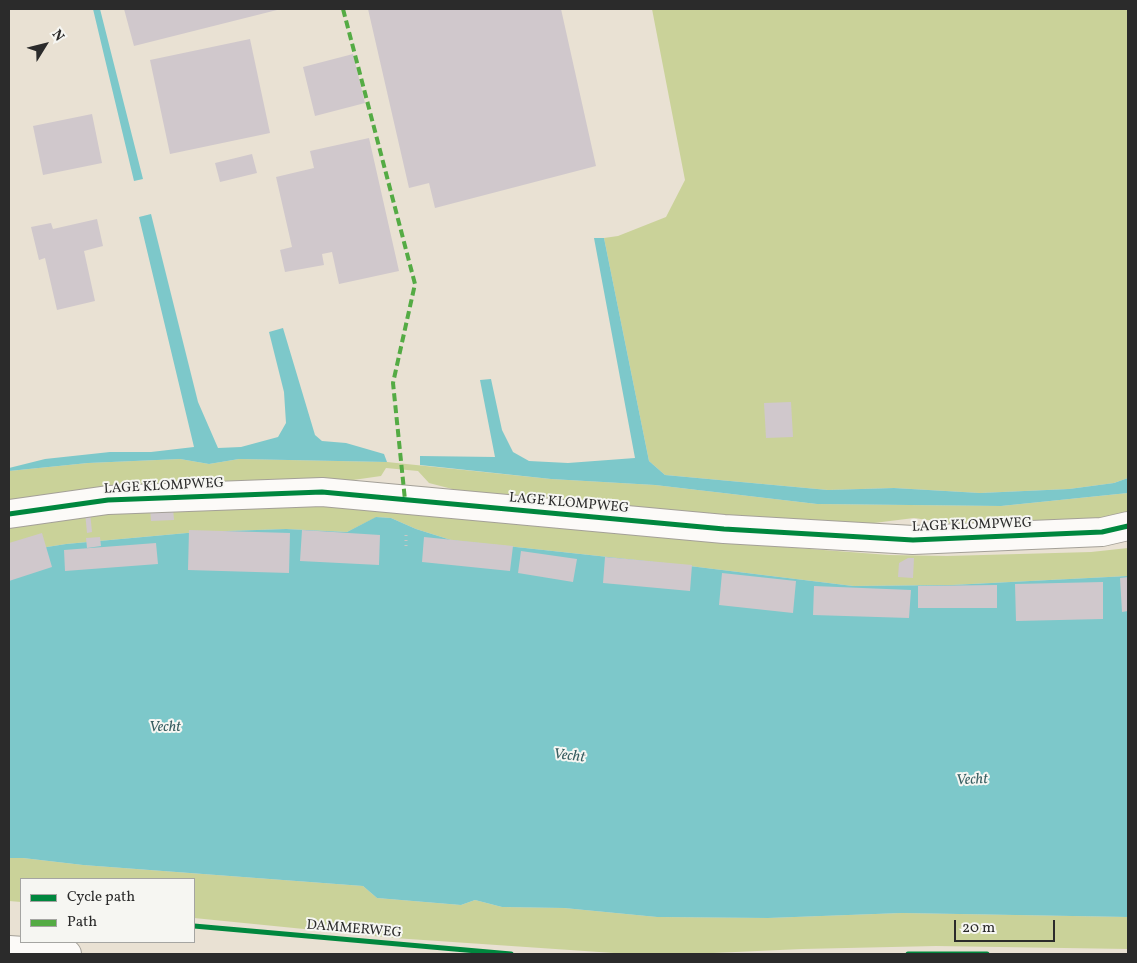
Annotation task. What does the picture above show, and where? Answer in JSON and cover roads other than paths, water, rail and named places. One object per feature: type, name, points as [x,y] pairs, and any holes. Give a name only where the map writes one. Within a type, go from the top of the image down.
[{"type":"street","name":"LAGE KLOMPWEG","points":[[9,514],[108,500],[322,492],[724,529],[912,540],[1102,532],[1128,526]]},
{"type":"street","points":[[9,950],[66,954]]},
{"type":"water","points":[[93,9],[100,9],[143,179],[134,181]]},
{"type":"water","points":[[151,214],[198,402],[218,448],[241,447],[278,437],[286,423],[284,392],[269,332],[283,328],[315,435],[322,441],[346,443],[384,454],[387,462],[239,459],[209,464],[180,459],[88,463],[9,471],[9,468],[45,459],[110,452],[151,452],[194,447],[139,217]]},
{"type":"water","points":[[594,238],[604,238],[649,461],[665,475],[828,490],[894,488],[980,493],[1069,489],[1114,483],[1128,478],[1128,493],[1001,506],[817,504],[655,485],[551,479],[420,465],[420,456],[495,457],[480,380],[491,379],[502,430],[513,452],[529,461],[568,463],[635,458]]},
{"type":"water","name":"Vecht","points":[[376,517],[391,518],[416,529],[451,540],[853,586],[952,585],[1128,576],[1128,917],[902,913],[768,918],[657,917],[564,908],[502,907],[475,900],[461,905],[377,898],[363,886],[9,858],[9,553],[66,544],[198,532],[286,529],[347,532]]}]
